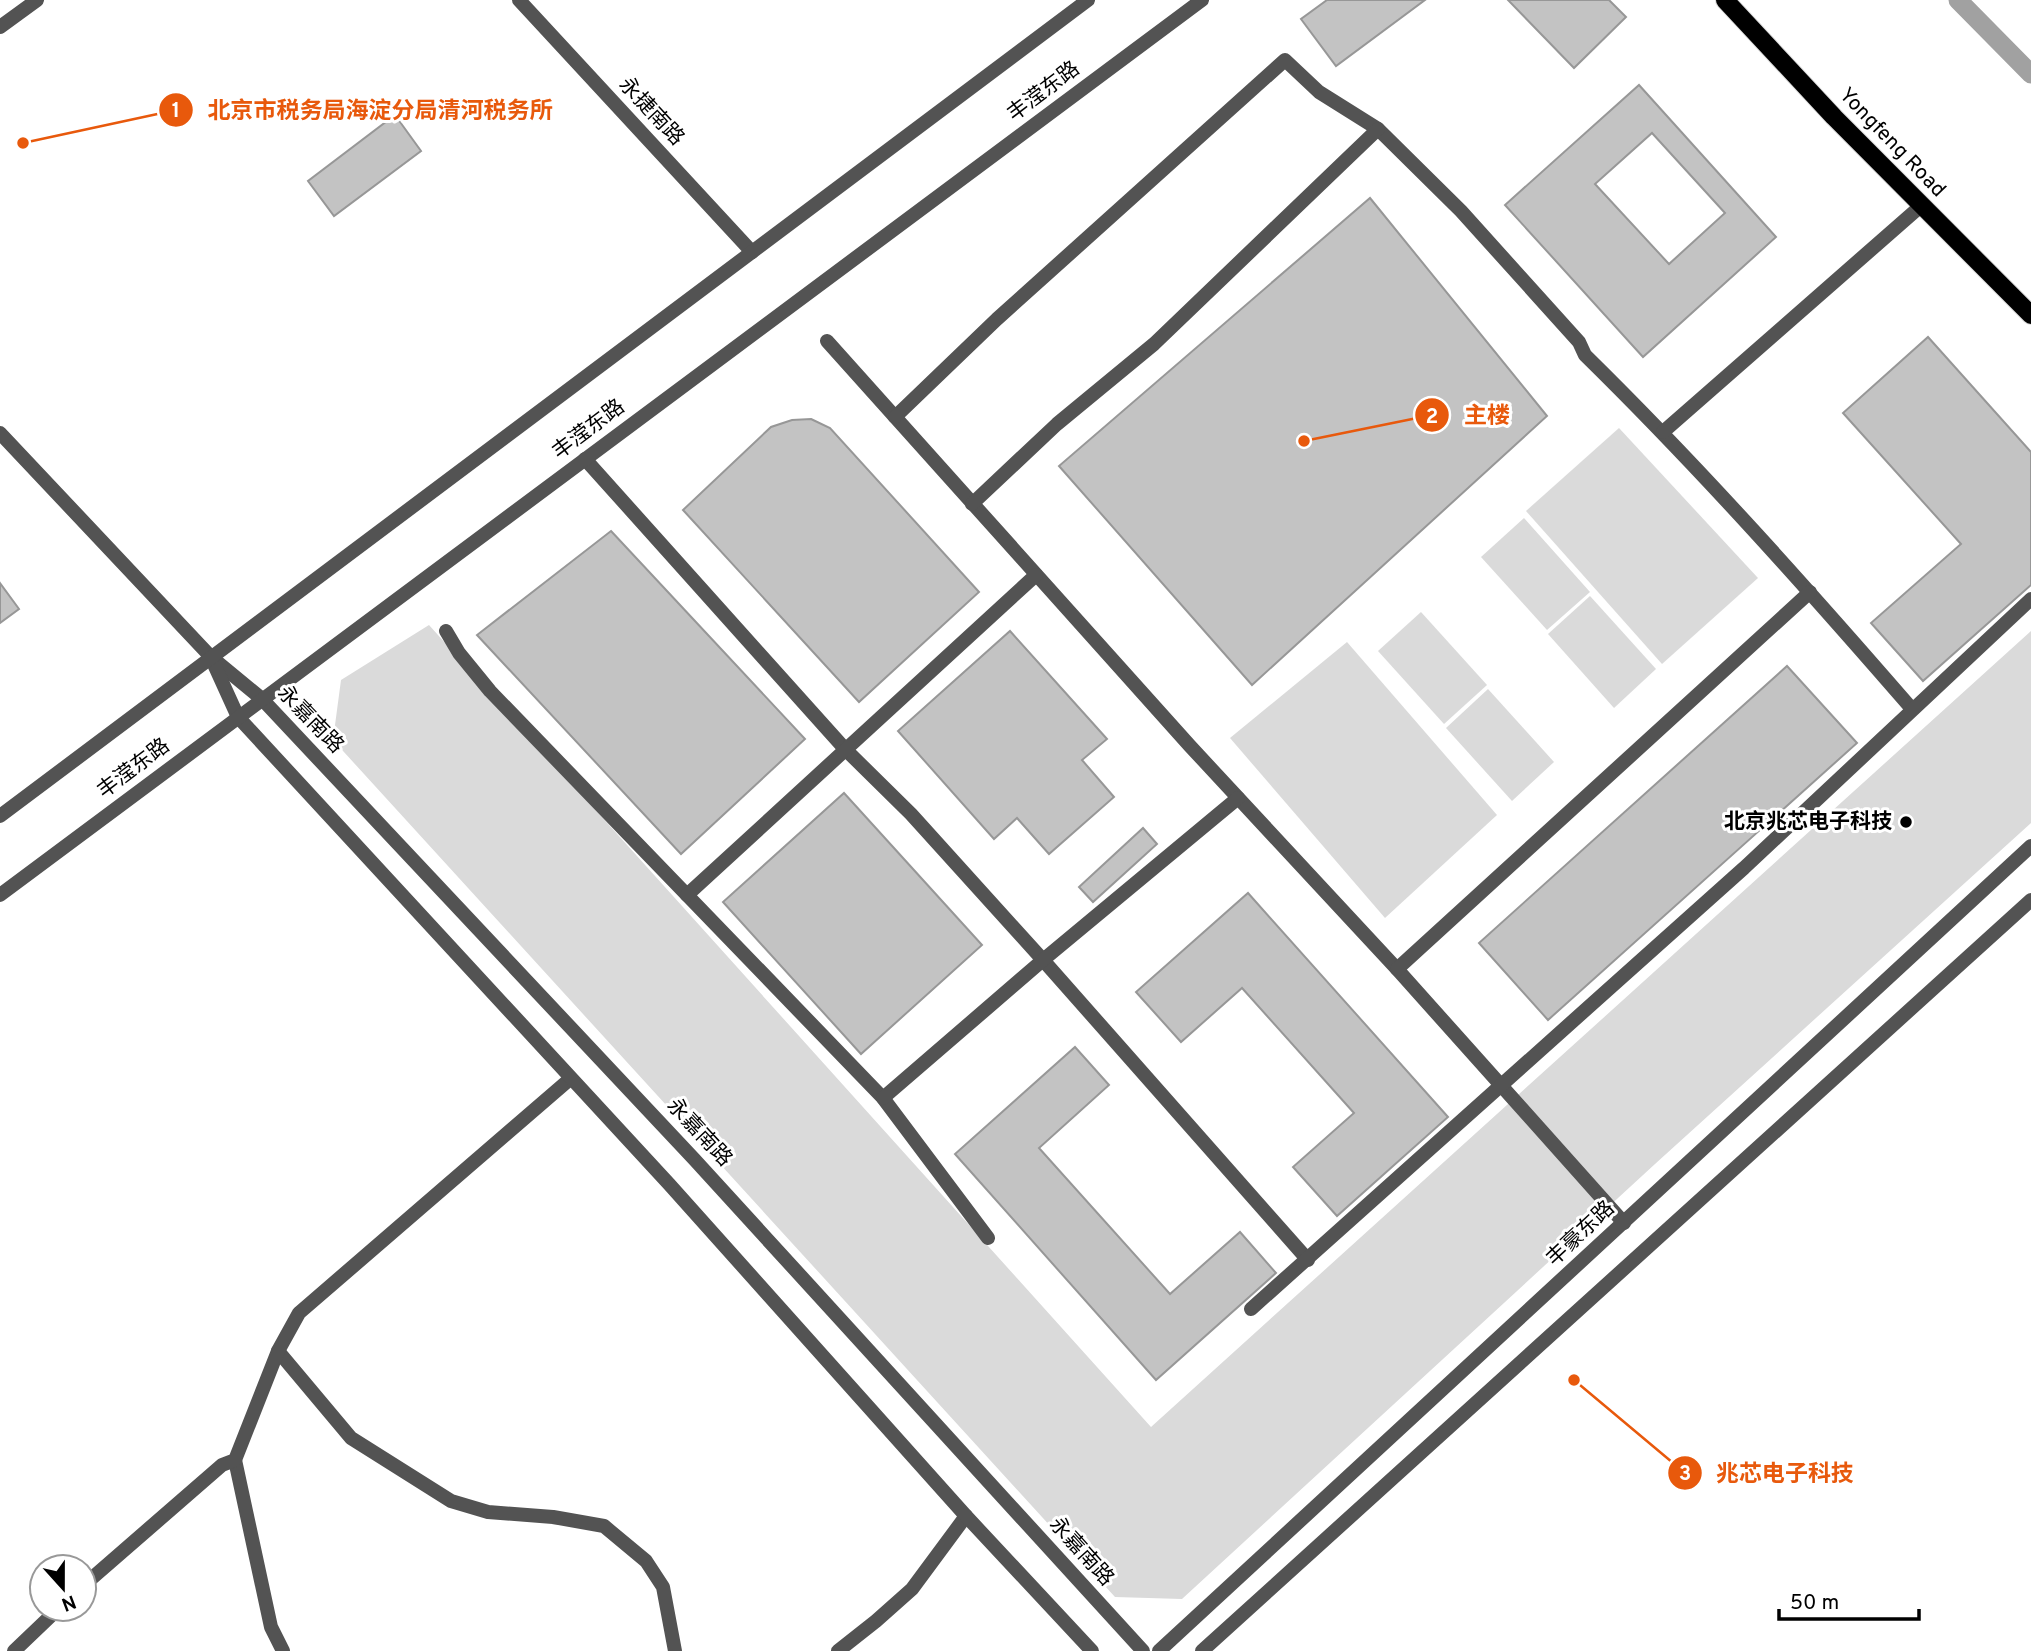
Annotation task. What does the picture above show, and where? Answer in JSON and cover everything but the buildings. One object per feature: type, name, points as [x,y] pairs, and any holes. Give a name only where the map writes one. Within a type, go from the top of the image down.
[{"type":"main road","name":"Yongfeng Road","points":[[1725,0],[1834,117],[2031,315]]},
{"type":"street","points":[[0,27],[37,0]]},
{"type":"street","name":"永捷南路","points":[[519,0],[752,252]]},
{"type":"street","name":"丰滢东路","points":[[0,817],[1088,0]]},
{"type":"street","name":"丰滢东路","points":[[0,895],[1202,0]]},
{"type":"street","points":[[895,417],[997,319],[1285,60],[1319,92],[1378,129],[1461,211],[1579,342],[1585,355],[1663,432],[1810,592],[1912,709]]},
{"type":"street","points":[[972,504],[1057,424],[1154,344],[1378,129]]},
{"type":"street","points":[[1663,432],[1922,205]]},
{"type":"street","points":[[827,341],[1624,1223]]},
{"type":"street","name":"永嘉南路","points":[[0,433],[211,657],[262,699],[694,1159],[1143,1651]]},
{"type":"street","points":[[585,459],[845,750],[911,814],[1043,960],[1308,1260]]},
{"type":"street","points":[[687,895],[1036,575]]},
{"type":"street","points":[[1397,969],[1810,592]]},
{"type":"street","points":[[1251,1309],[1744,869],[2031,599]]},
{"type":"street","points":[[446,631],[459,653],[490,691],[883,1098],[988,1238]]},
{"type":"street","name":"永嘉南路","points":[[211,657],[238,717],[669,1184],[966,1516],[1092,1651]]},
{"type":"street","points":[[883,1098],[1043,960],[1238,798]]},
{"type":"street","name":"丰豪东路","points":[[1159,1651],[2031,846]]},
{"type":"street","points":[[1202,1651],[2031,900]]},
{"type":"street","points":[[283,1651],[271,1627],[235,1460],[278,1352],[299,1313],[570,1079]]},
{"type":"street","points":[[278,1352],[351,1438],[451,1501],[488,1511],[553,1517],[604,1526],[646,1561],[663,1587],[675,1651]]},
{"type":"street","points":[[98,1573],[222,1465],[235,1460]]},
{"type":"street","points":[[838,1651],[912,1589],[966,1516]]},
{"type":"street","points":[[14,1651],[43,1623]]},
{"type":"shaded area","points":[[1619,428],[1758,578],[1662,664],[1526,511]]},
{"type":"shaded area","points":[[1524,518],[1590,592],[1547,630],[1481,557]]},
{"type":"shaded area","points":[[1590,596],[1656,669],[1614,708],[1548,634]]},
{"type":"shaded area","points":[[1421,612],[1487,685],[1444,724],[1378,651]]},
{"type":"shaded area","points":[[429,625],[1151,1427],[2031,631],[2031,823],[1182,1599],[1115,1597],[333,740],[341,680]]},
{"type":"shaded area","points":[[1347,642],[1497,815],[1385,918],[1230,738]]},
{"type":"shaded area","points":[[1488,689],[1554,762],[1512,801],[1446,728]]},
{"type":"waterway","points":[[1958,0],[2031,74]]},
{"type":"place","name":"北京市税务局海淀分局清河税务所","points":[[23,143]]},
{"type":"place","name":"主楼","points":[[1304,441]]},
{"type":"place","name":"北京兆芯电子科技","points":[[1906,822]]},
{"type":"place","name":"兆芯电子科技","points":[[1574,1380]]}]
